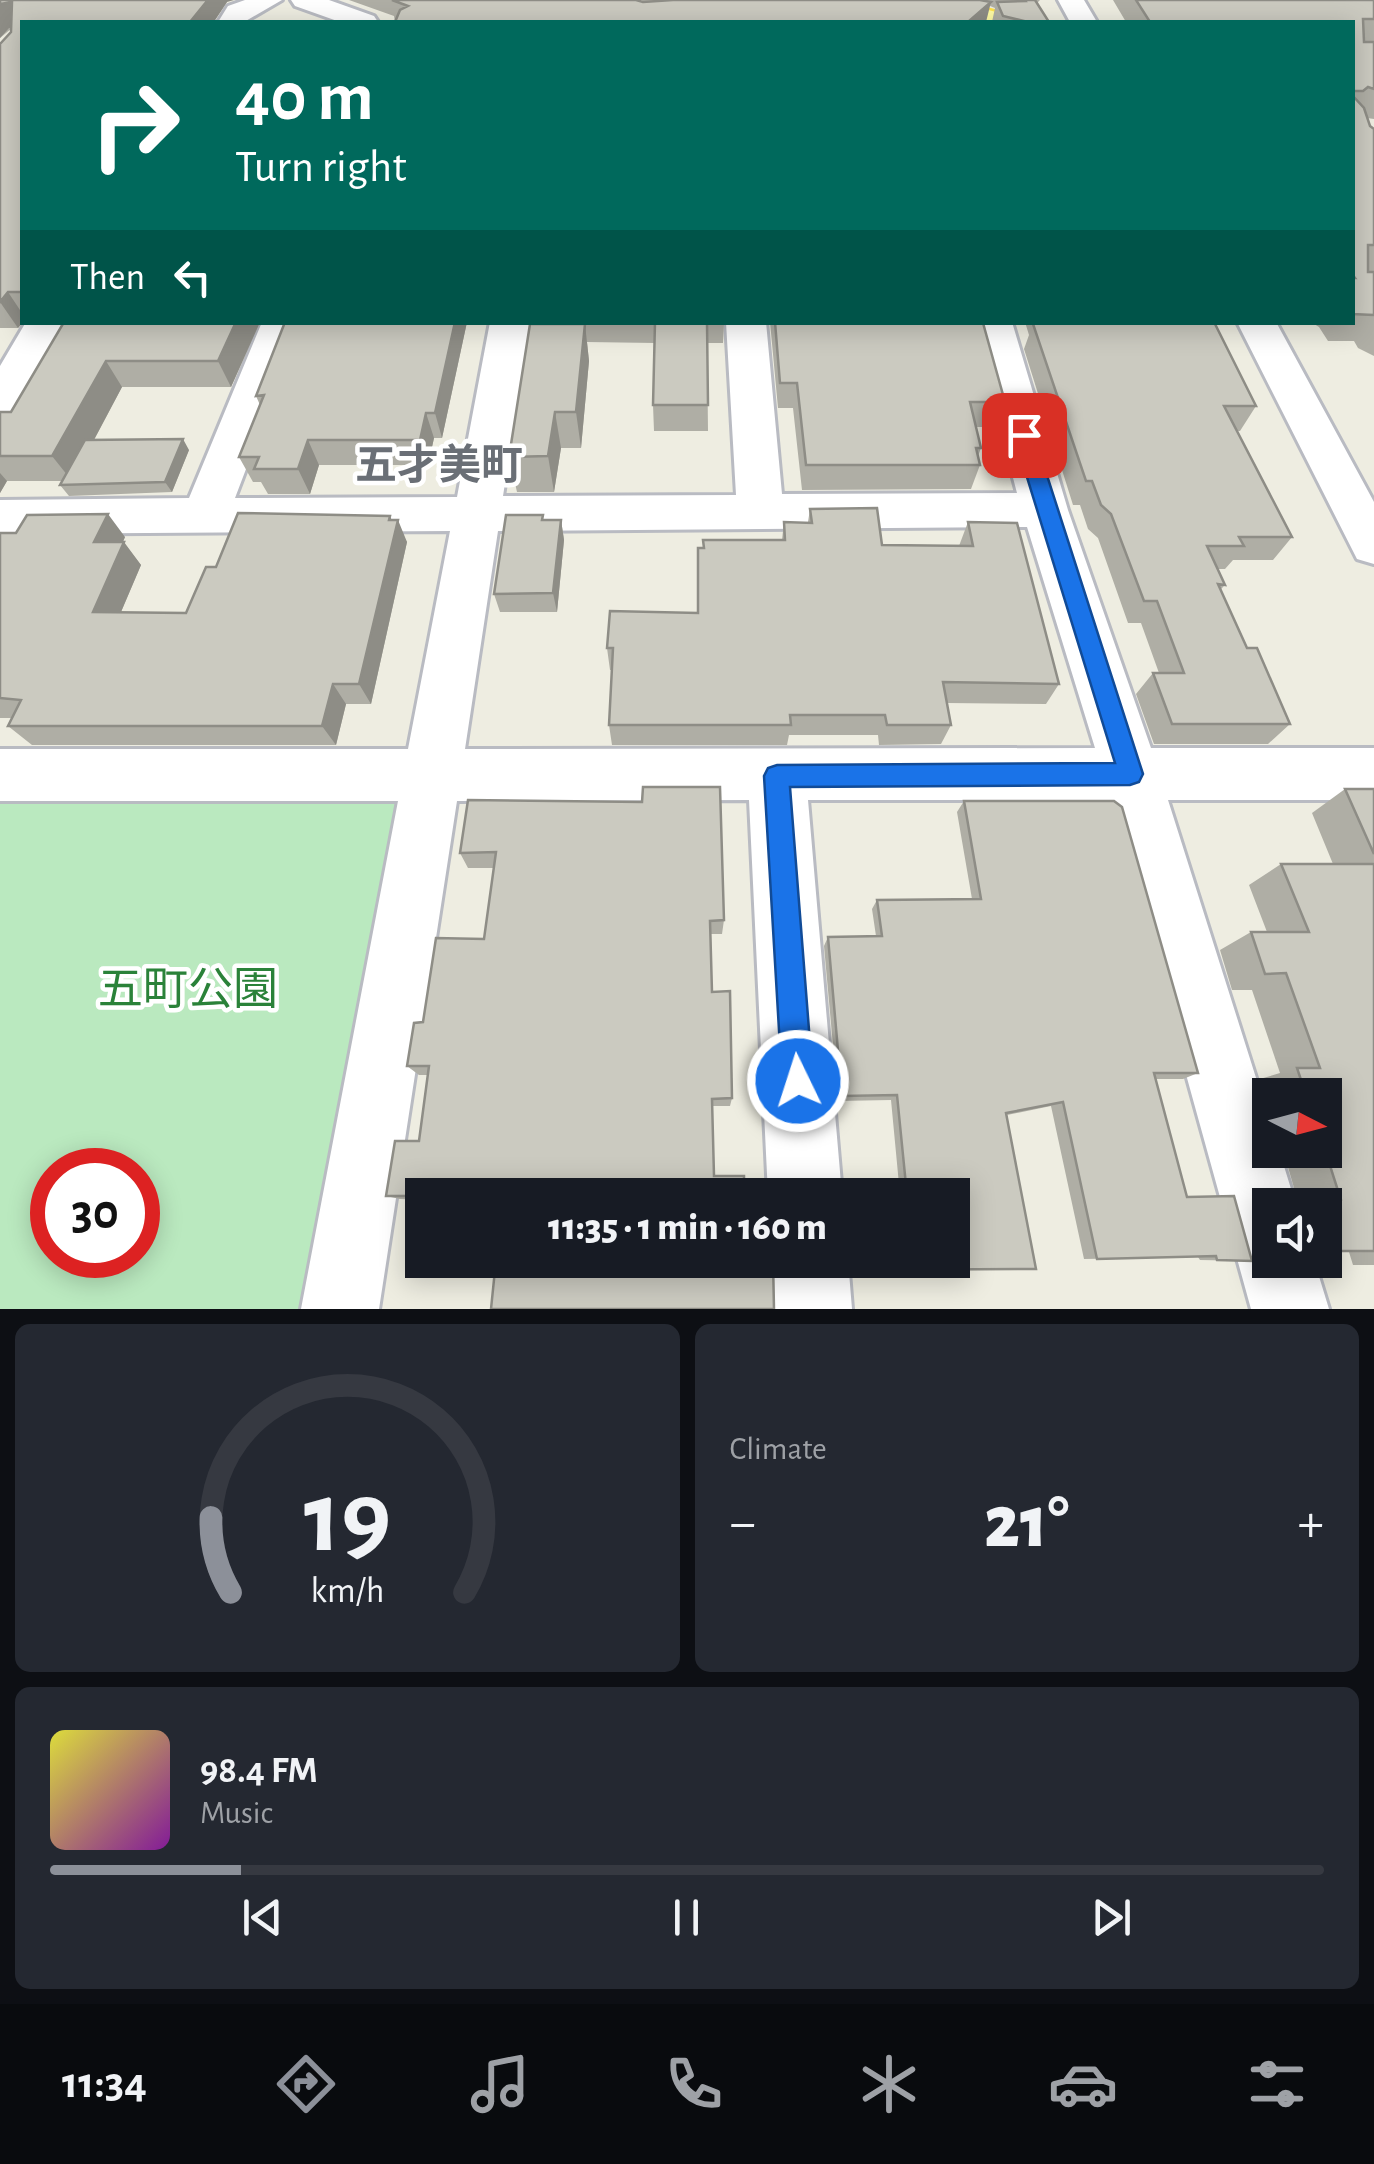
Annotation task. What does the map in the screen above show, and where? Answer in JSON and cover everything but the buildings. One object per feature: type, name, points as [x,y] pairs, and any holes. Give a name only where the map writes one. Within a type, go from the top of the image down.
[{"type":"main road","points":[[916,0],[994,20]]},
{"type":"street","points":[[232,20],[238,12],[269,0]]},
{"type":"street","points":[[304,0],[359,20]]},
{"type":"street","points":[[206,513],[281,325]]},
{"type":"street","points":[[340,1309],[510,325]]},
{"type":"street","points":[[746,325],[760,511]]},
{"type":"street","points":[[993,325],[1254,1188]]},
{"type":"street","points":[[1258,325],[1374,546]]},
{"type":"street","points":[[0,401],[28,332]]},
{"type":"street","points":[[0,516],[1046,510]]},
{"type":"street","points":[[0,775],[1374,774]]},
{"type":"street","points":[[777,776],[804,1178]]},
{"type":"street","points":[[811,1278],[813,1309]]},
{"type":"street","points":[[1281,1278],[1290,1309]]},
{"type":"green space","name":"五町公園","points":[[0,799],[413,802],[321,1309],[0,1309]]},
{"type":"district","name":"五才美町","points":[[439,464]]},
{"type":"route","points":[[798,1081],[777,776],[1130,774],[1024,435]]}]
